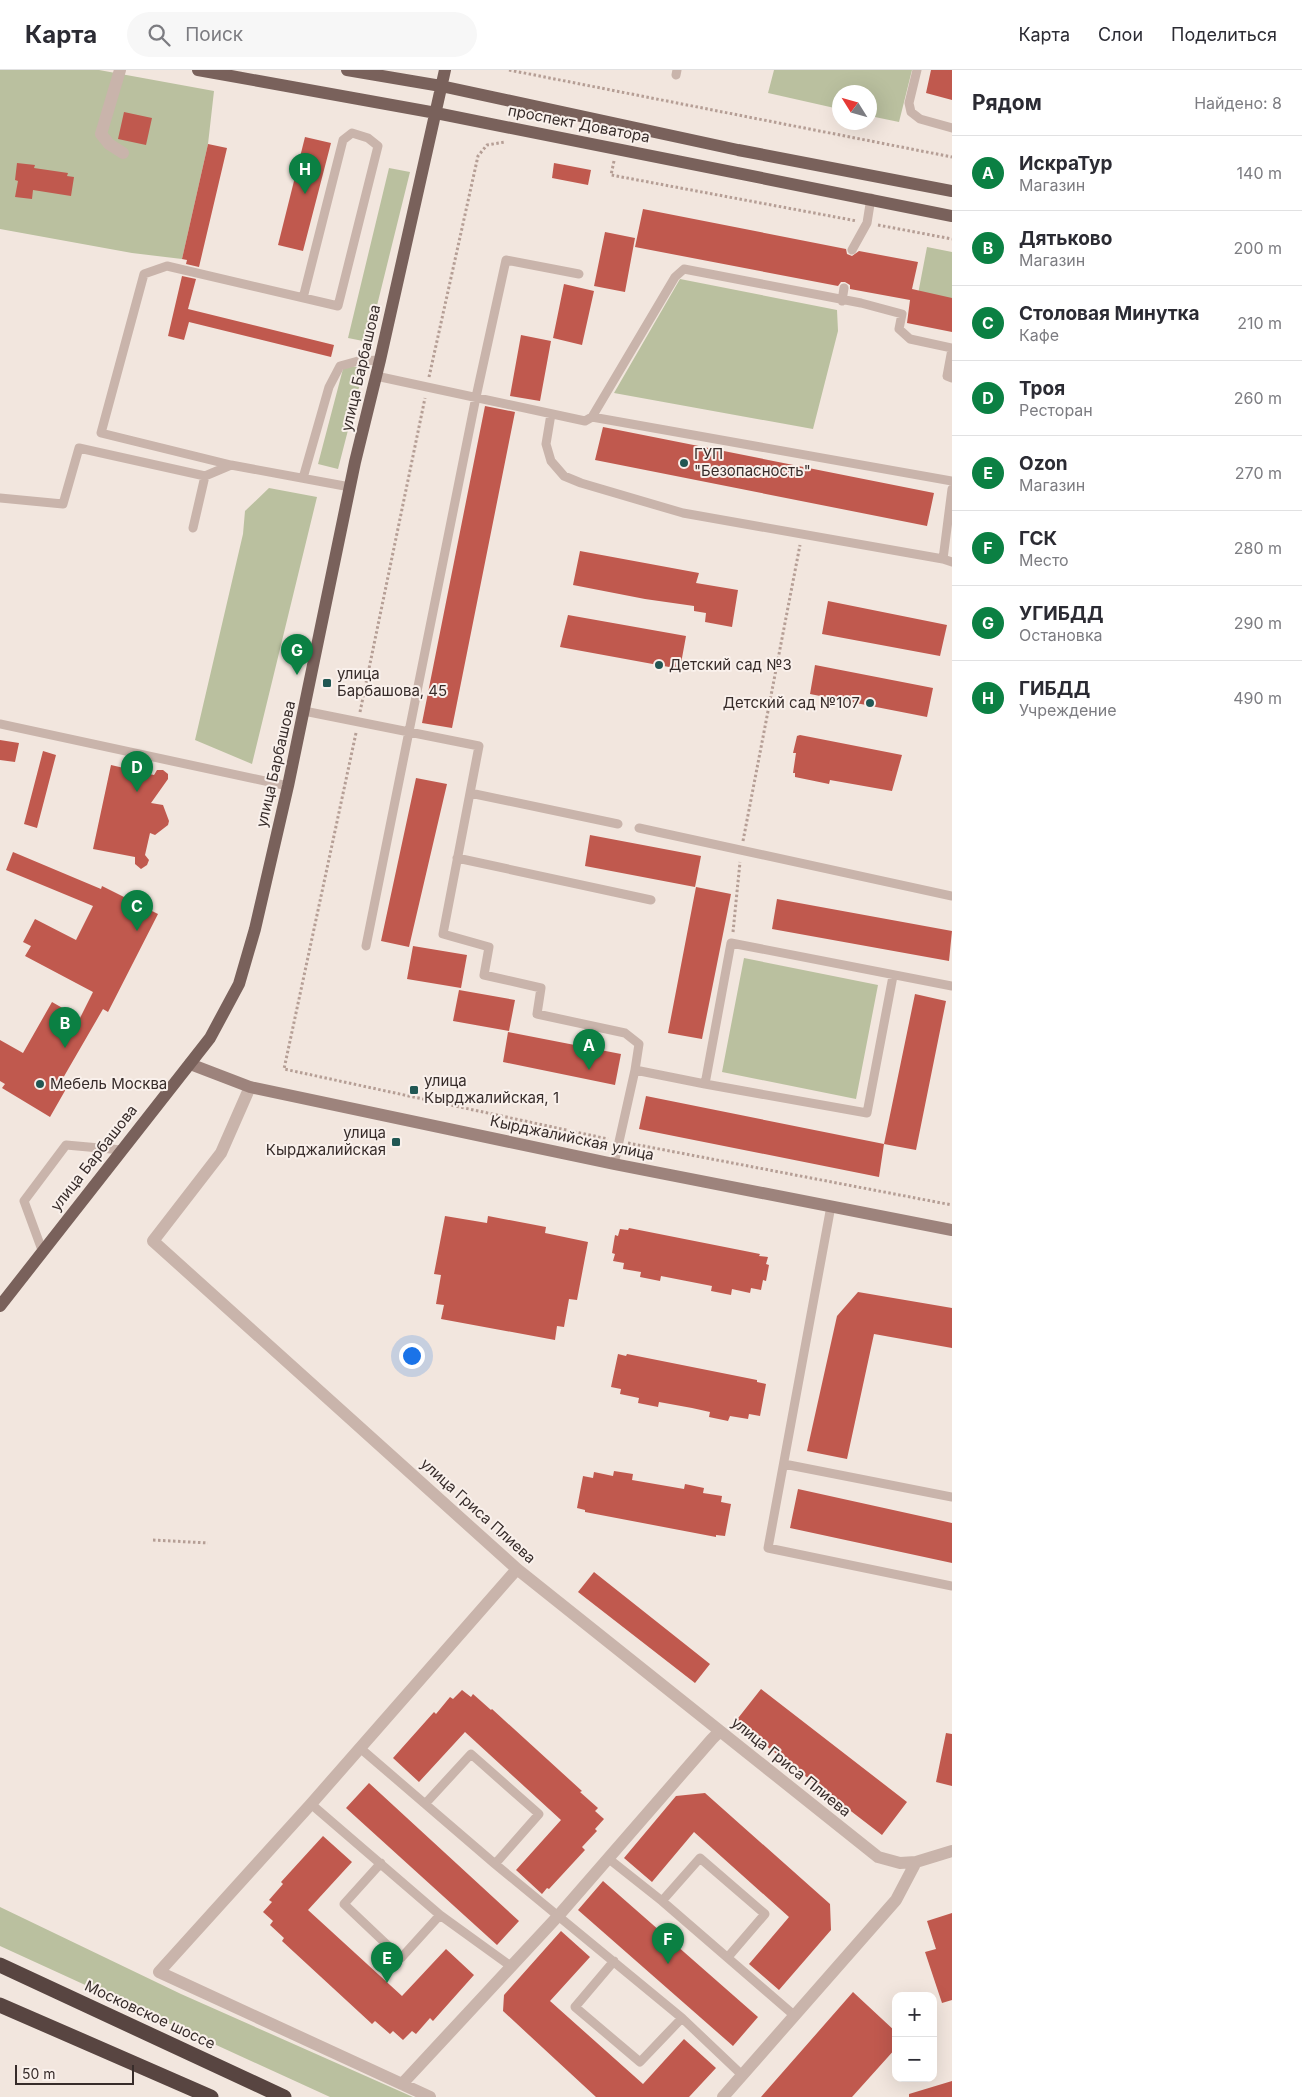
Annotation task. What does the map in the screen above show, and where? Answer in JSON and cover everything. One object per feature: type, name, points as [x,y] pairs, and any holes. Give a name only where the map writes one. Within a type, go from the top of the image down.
[{"type":"highway","name":"Московское шоссе","points":[[0,1965],[284,2097]]},
{"type":"highway","points":[[0,2005],[198,2094],[211,2097]]},
{"type":"main road","name":"проспект Доватора","points":[[198,70],[436,112],[952,216]]},
{"type":"main road","name":"проспект Доватора","points":[[347,70],[441,86],[738,150],[952,191]]},
{"type":"main road","name":"улица Барбашова","points":[[0,1306],[210,1038],[239,984],[255,928],[288,786],[350,487],[445,70]]},
{"type":"street","points":[[120,70],[101,134],[109,144],[123,153]]},
{"type":"street","name":"Кырджалийская улица","points":[[190,1064],[250,1087],[614,1164],[952,1230]]},
{"type":"street","name":"улица Гриса Плиева","points":[[250,1087],[221,1153],[153,1241],[517,1568],[878,1857],[900,1863],[916,1862],[952,1851]]},
{"type":"street","points":[[430,2097],[159,1972],[312,1804],[517,1568]]},
{"type":"street","points":[[402,2084],[559,1915],[720,1731]]},
{"type":"street","points":[[723,2097],[896,1900],[916,1862]]},
{"type":"lane","points":[[917,70],[909,103],[911,112],[920,119],[952,128]]},
{"type":"lane","points":[[303,298],[342,140],[352,133],[368,138],[378,146],[338,306],[303,298],[167,266],[144,274],[101,433],[231,464],[350,487]]},
{"type":"lane","points":[[852,250],[866,223],[870,198]]},
{"type":"lane","points":[[366,946],[476,398],[506,260],[579,274]]},
{"type":"lane","points":[[592,417],[675,277],[684,269],[902,314],[899,329],[910,339],[952,348],[947,376],[952,378]]},
{"type":"lane","points":[[842,301],[844,288]]},
{"type":"lane","points":[[303,478],[329,387],[340,366],[358,361],[380,360]]},
{"type":"lane","points":[[376,376],[551,414],[585,420],[592,417],[952,481]]},
{"type":"lane","points":[[551,414],[546,444],[550,461],[564,476],[683,513],[948,561],[952,489]]},
{"type":"lane","points":[[0,498],[63,504],[79,448],[205,476],[231,464]]},
{"type":"lane","points":[[193,528],[205,476]]},
{"type":"lane","points":[[304,711],[359,720],[479,746],[443,934],[489,947],[484,975],[542,988],[537,1014],[625,1033],[638,1044],[635,1070],[614,1164]]},
{"type":"lane","points":[[0,724],[288,786]]},
{"type":"lane","points":[[470,793],[618,824]]},
{"type":"lane","points":[[639,828],[952,896]]},
{"type":"lane","points":[[457,858],[651,900]]},
{"type":"lane","points":[[704,1084],[732,943],[893,976],[952,986]]},
{"type":"lane","points":[[635,1070],[867,1113],[893,976]]},
{"type":"lane","points":[[42,1250],[24,1201],[66,1145],[122,1150]]},
{"type":"lane","points":[[831,1206],[768,1548],[952,1586]]},
{"type":"lane","points":[[784,1464],[952,1497]]},
{"type":"lane","points":[[360,1748],[496,1864],[682,2018],[742,2075]]},
{"type":"lane","points":[[425,1804],[471,1754],[539,1814],[496,1864]]},
{"type":"lane","points":[[312,1804],[440,1916],[512,1967]]},
{"type":"lane","points":[[662,1901],[700,1858],[765,1914],[728,1957]]},
{"type":"lane","points":[[609,1859],[728,1957],[794,2016]]},
{"type":"lane","points":[[381,1863],[344,1904],[401,1958],[440,1916]]},
{"type":"lane","points":[[614,1961],[575,2007],[640,2062],[682,2018]]},
{"type":"path","points":[[510,70],[952,157]]},
{"type":"path","points":[[513,143],[492,143],[483,148],[478,156],[427,387],[359,720],[284,1068],[618,1141],[952,1205]]},
{"type":"path","points":[[605,159],[614,161],[611,175],[952,239]]},
{"type":"path","points":[[732,943],[742,850],[802,534]]},
{"type":"path","points":[[153,1540],[208,1543]]},
{"type":"green space","points":[[0,70],[99,70],[214,91],[208,144],[182,259],[132,253],[0,229]]},
{"type":"green space","points":[[774,70],[912,70],[899,122],[877,117],[877,85],[832,85],[832,107],[768,93]]},
{"type":"green space","points":[[389,168],[410,172],[368,342],[348,338]]},
{"type":"green space","points":[[927,247],[952,252],[952,302],[918,294]]},
{"type":"green space","points":[[680,279],[837,310],[838,331],[813,429],[614,393]]},
{"type":"green space","points":[[344,365],[364,368],[338,469],[318,464]]},
{"type":"green space","points":[[269,488],[317,497],[252,764],[195,740],[243,534],[245,511]]},
{"type":"green space","points":[[744,958],[878,985],[856,1099],[722,1072]]},
{"type":"green space","points":[[0,1907],[181,1994],[413,2097],[330,2097],[0,1946]]},
{"type":"building","points":[[931,70],[952,70],[952,100],[926,93]]},
{"type":"building","points":[[124,112],[152,118],[146,145],[118,139]]},
{"type":"building","points":[[305,137],[331,143],[303,251],[278,245]]},
{"type":"building","points":[[208,144],[227,148],[199,267],[186,264],[187,260],[182,259]]},
{"type":"building","points":[[17,163],[35,165],[34,168],[68,173],[67,176],[74,177],[71,196],[33,190],[32,199],[15,197],[18,181],[15,180]]},
{"type":"building","points":[[554,163],[591,170],[588,185],[552,178]]},
{"type":"building","points":[[643,209],[846,249],[847,254],[852,256],[859,251],[918,262],[912,289],[952,298],[952,332],[907,323],[910,300],[850,289],[850,285],[845,282],[841,282],[838,286],[635,247]]},
{"type":"building","points":[[605,232],[635,238],[625,292],[594,286]]},
{"type":"building","points":[[182,276],[196,279],[188,309],[334,345],[331,357],[189,322],[184,340],[168,336]]},
{"type":"building","points":[[564,284],[594,291],[582,345],[553,338]]},
{"type":"building","points":[[521,335],[551,341],[540,401],[510,396]]},
{"type":"building","points":[[485,406],[515,412],[452,728],[422,723]]},
{"type":"building","points":[[603,427],[934,493],[927,526],[595,460]]},
{"type":"building","points":[[580,551],[699,573],[696,583],[738,590],[732,627],[705,622],[706,613],[694,611],[694,606],[573,585]]},
{"type":"building","points":[[828,601],[947,625],[940,656],[822,634]]},
{"type":"building","points":[[568,615],[686,636],[680,669],[560,647]]},
{"type":"building","points":[[815,665],[933,688],[927,717],[810,694]]},
{"type":"building","points":[[800,735],[902,755],[892,791],[830,780],[829,784],[795,777],[795,773],[793,773],[796,753],[793,753],[797,736]]},
{"type":"building","points":[[0,740],[19,743],[15,762],[0,760]]},
{"type":"building","points":[[43,751],[56,755],[37,828],[24,824]]},
{"type":"building","points":[[111,765],[154,775],[157,770],[163,770],[168,774],[168,779],[151,803],[163,805],[169,821],[168,825],[155,835],[150,833],[145,855],[149,860],[147,865],[141,869],[135,864],[135,857],[93,849]]},
{"type":"building","points":[[416,778],[447,784],[409,947],[381,941]]},
{"type":"building","points":[[590,835],[701,856],[695,887],[585,866]]},
{"type":"building","points":[[13,852],[101,889],[102,886],[158,914],[108,1012],[103,1009],[59,1085],[66,1089],[50,1117],[2,1088],[5,1084],[0,1081],[0,1040],[23,1053],[52,1002],[80,1018],[93,992],[25,956],[31,946],[23,942],[35,919],[76,940],[93,906],[6,870]]},
{"type":"building","points":[[696,887],[731,894],[702,1039],[668,1033]]},
{"type":"building","points":[[777,899],[952,931],[949,961],[772,929]]},
{"type":"building","points":[[413,946],[467,955],[461,988],[407,979]]},
{"type":"building","points":[[459,990],[515,1000],[509,1031],[453,1021]]},
{"type":"building","points":[[915,994],[946,1001],[916,1150],[884,1144]]},
{"type":"building","points":[[508,1032],[621,1054],[615,1085],[503,1062]]},
{"type":"building","points":[[646,1096],[884,1144],[879,1177],[639,1129]]},
{"type":"building","points":[[445,1216],[487,1223],[488,1216],[546,1227],[545,1233],[588,1242],[577,1300],[569,1299],[564,1327],[557,1326],[555,1340],[441,1319],[444,1305],[436,1304],[441,1275],[434,1274]]},
{"type":"building","points":[[629,1228],[768,1257],[766,1264],[769,1265],[766,1281],[763,1280],[761,1290],[751,1288],[750,1293],[732,1289],[731,1295],[711,1291],[712,1286],[661,1276],[660,1281],[640,1277],[641,1272],[623,1269],[624,1263],[613,1261],[615,1254],[612,1253],[615,1235],[618,1236],[620,1229],[628,1230]]},
{"type":"building","points":[[858,1292],[952,1308],[952,1348],[874,1334],[847,1459],[807,1451],[837,1316]]},
{"type":"building","points":[[618,1354],[626,1356],[627,1354],[757,1380],[757,1382],[766,1384],[760,1416],[749,1414],[748,1419],[730,1416],[728,1421],[709,1417],[710,1412],[692,1408],[659,1402],[658,1407],[638,1403],[639,1398],[620,1394],[621,1389],[611,1387]]},
{"type":"building","points":[[614,1471],[633,1474],[632,1480],[684,1489],[685,1484],[704,1488],[703,1493],[722,1496],[721,1502],[731,1504],[725,1536],[716,1535],[716,1537],[585,1512],[585,1510],[577,1508],[583,1476],[593,1478],[594,1472],[613,1476]]},
{"type":"building","points":[[798,1489],[952,1523],[952,1563],[790,1528]]},
{"type":"building","points":[[594,1572],[710,1664],[695,1683],[578,1592]]},
{"type":"building","points":[[761,1689],[907,1802],[882,1835],[735,1722]]},
{"type":"building","points":[[462,1690],[471,1697],[473,1694],[492,1709],[582,1791],[580,1792],[598,1808],[595,1811],[604,1819],[595,1829],[597,1831],[582,1847],[585,1850],[549,1889],[547,1888],[542,1894],[516,1870],[561,1820],[465,1732],[419,1782],[393,1758],[434,1712],[436,1714],[450,1697],[453,1699]]},
{"type":"building","points":[[946,1733],[952,1734],[952,1786],[936,1782]]},
{"type":"building","points":[[369,1783],[519,1921],[497,1945],[346,1808]]},
{"type":"building","points":[[705,1793],[830,1904],[831,1930],[779,1990],[749,1964],[789,1917],[694,1832],[652,1882],[624,1858],[676,1796]]},
{"type":"building","points":[[323,1836],[352,1862],[308,1910],[402,1996],[446,1949],[474,1975],[433,2021],[430,2018],[416,2034],[412,2031],[403,2040],[393,2031],[390,2034],[375,2021],[372,2024],[282,1941],[284,1938],[270,1925],[273,1921],[263,1912],[272,1902],[269,1900],[283,1884],[281,1882]]},
{"type":"building","points":[[603,1881],[758,2017],[733,2046],[578,1910]]},
{"type":"building","points":[[952,1913],[952,2000],[942,2003],[925,1952],[936,1949],[927,1921]]},
{"type":"building","points":[[561,1931],[590,1957],[550,2001],[643,2084],[684,2039],[716,2068],[689,2097],[596,2097],[503,2011],[504,1995]]},
{"type":"building","points":[[853,1992],[892,2028],[892,2052],[852,2097],[761,2097]]},
{"type":"building","points":[[952,2081],[952,2097],[909,2097],[909,2094]]},
{"type":"place","name":"ГИБДД","points":[[305,194]]},
{"type":"place","name":"ГУП \"Безопасность\"","points":[[684,463]]},
{"type":"place","name":"Детский сад №3","points":[[659,665]]},
{"type":"place","name":"УГИБДД","points":[[297,675]]},
{"type":"place","name":"улица Барбашова, 45","points":[[327,683]]},
{"type":"place","name":"Детский сад №107","points":[[870,703]]},
{"type":"place","name":"Троя","points":[[137,792]]},
{"type":"place","name":"Столовая Минутка","points":[[137,931]]},
{"type":"place","name":"Дятьково","points":[[65,1048]]},
{"type":"place","name":"ИскраТур","points":[[589,1070]]},
{"type":"place","name":"Мебель Москва","points":[[40,1084]]},
{"type":"place","name":"улица Кырджалийская, 1","points":[[414,1090]]},
{"type":"place","name":"улица Кырджалийская","points":[[396,1142]]},
{"type":"place","name":"ГСК","points":[[668,1964]]},
{"type":"place","name":"Ozon","points":[[387,1983]]}]
